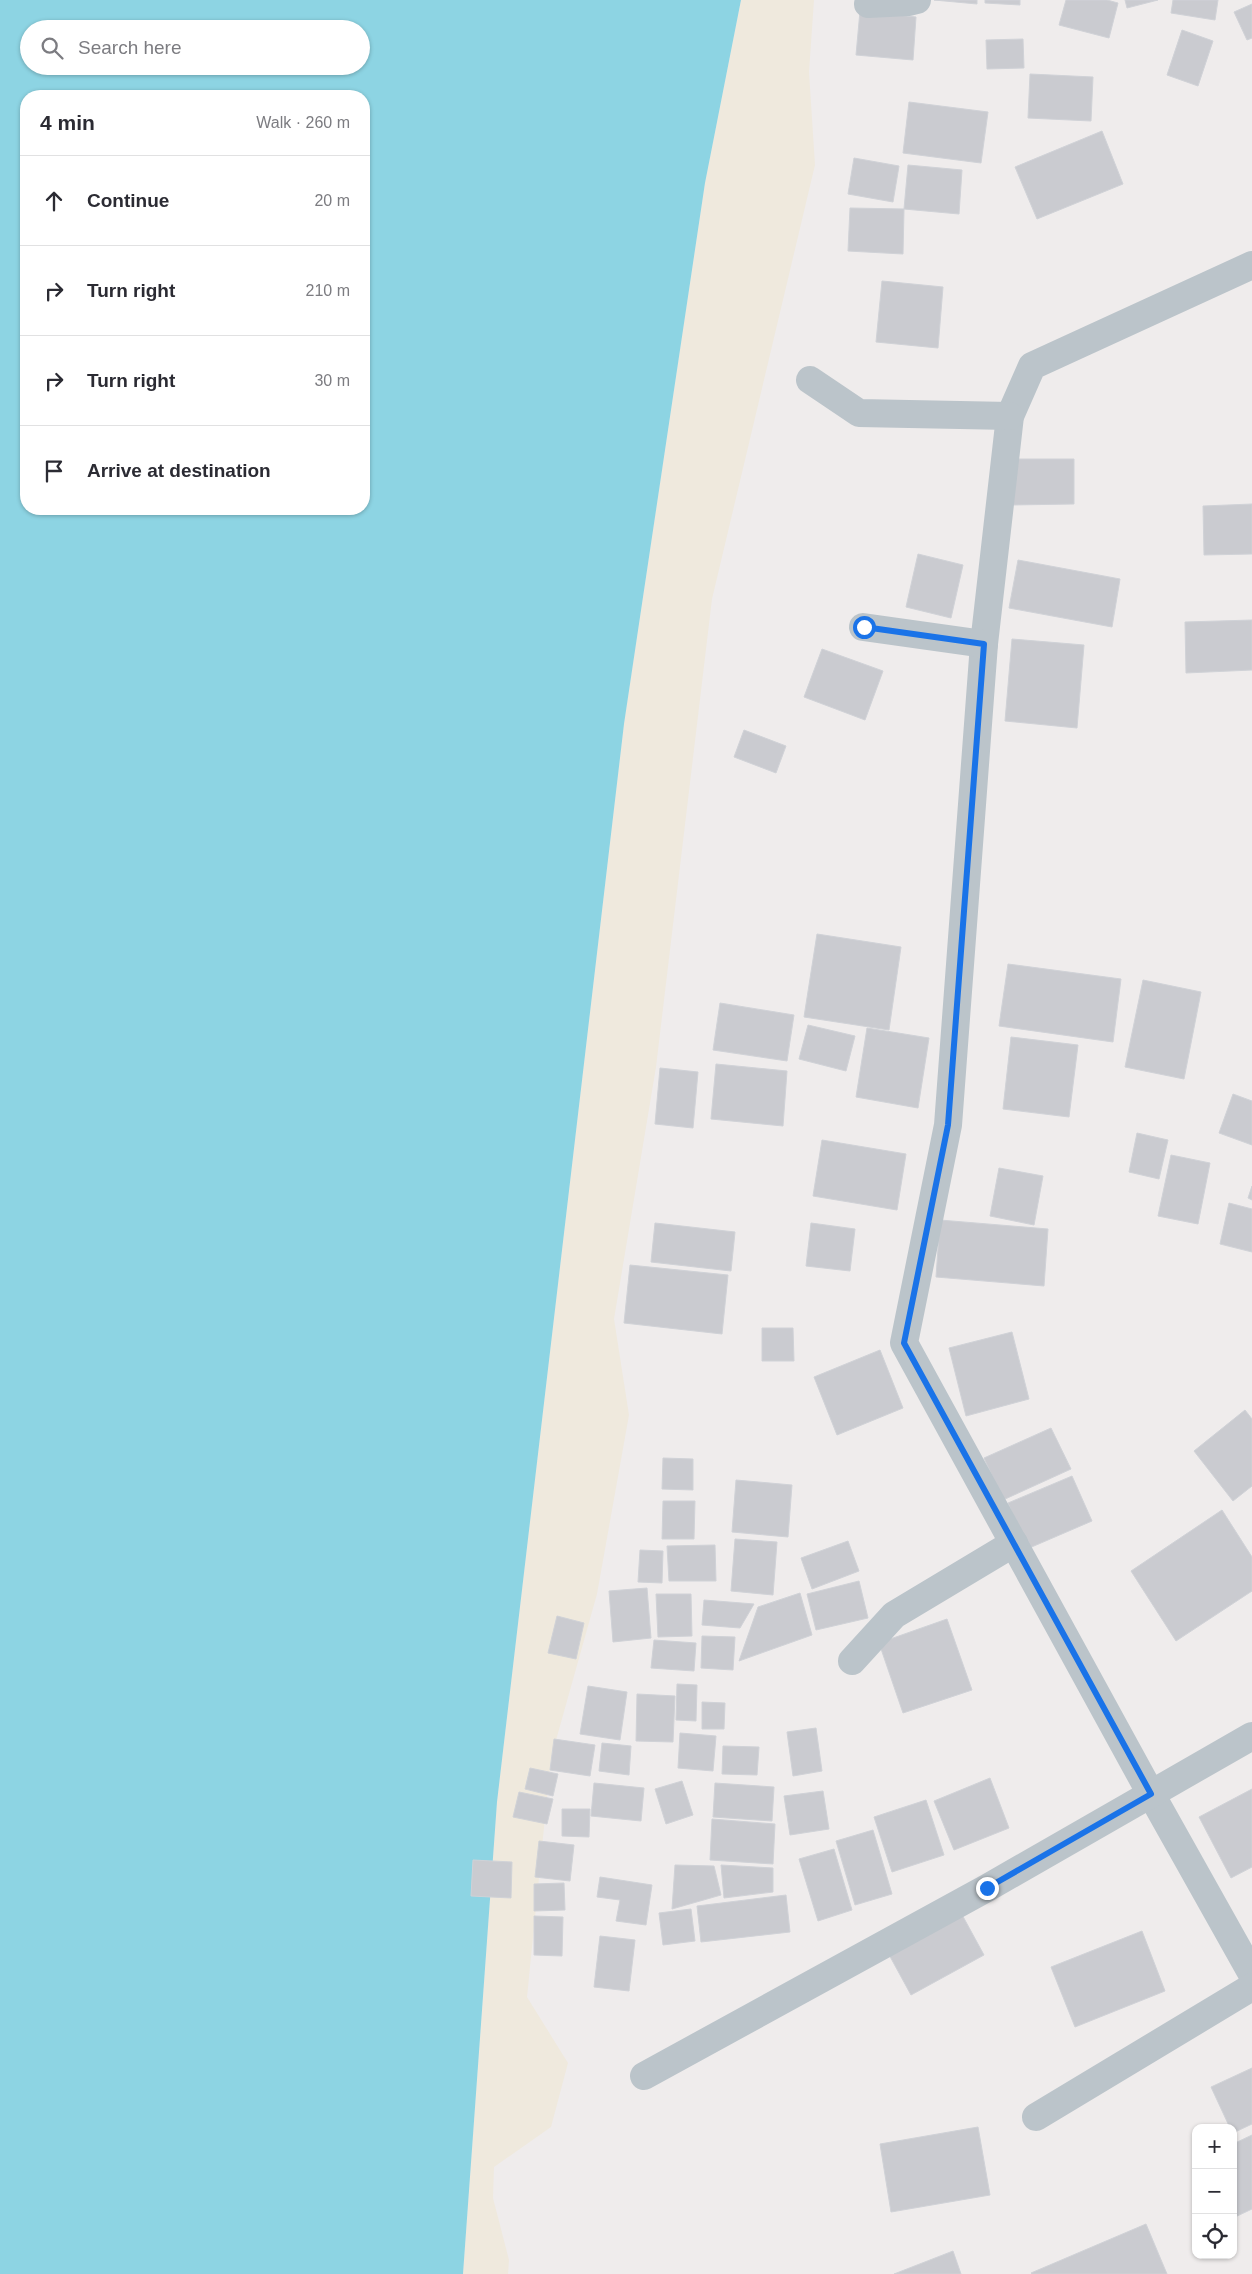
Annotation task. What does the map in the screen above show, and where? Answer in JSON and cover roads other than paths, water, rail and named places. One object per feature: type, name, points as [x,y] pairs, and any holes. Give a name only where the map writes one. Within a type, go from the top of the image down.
[{"type":"street","points":[[868,4],[917,0]]},
{"type":"street","points":[[1252,265],[1032,366],[1010,416],[984,644],[948,1125],[904,1343],[1151,1794],[1252,1974]]},
{"type":"street","points":[[810,380],[859,413],[1010,416]]},
{"type":"street","points":[[864,627],[984,644]]},
{"type":"street","points":[[852,1661],[894,1614],[1014,1543]]},
{"type":"street","points":[[644,2076],[987,1888],[1252,1736]]},
{"type":"street","points":[[1036,2117],[1252,1987]]},
{"type":"water","points":[[0,0],[741,0],[705,183],[624,724],[497,1802],[463,2274],[0,2274]]}]
